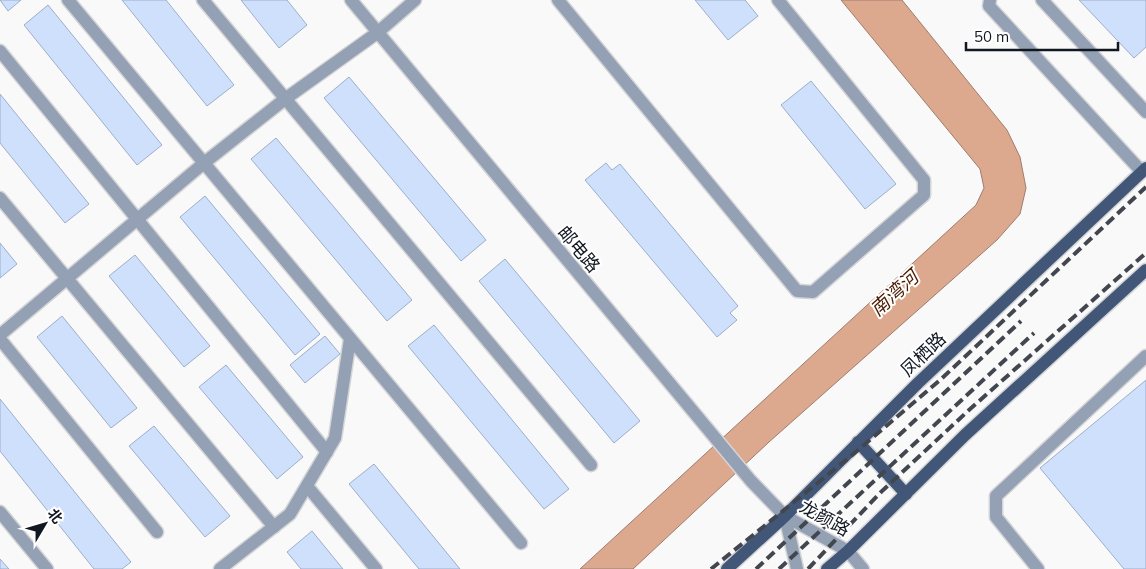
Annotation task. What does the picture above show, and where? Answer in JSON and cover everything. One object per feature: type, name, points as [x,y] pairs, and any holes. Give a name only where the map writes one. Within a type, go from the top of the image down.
[{"type":"main road","name":"凤栖路","points":[[728,569],[785,516],[918,383],[1144,170]]},
{"type":"main road","points":[[827,569],[848,551],[965,436],[1146,270]]},
{"type":"main road","points":[[858,442],[906,494]]},
{"type":"street","points":[[68,0],[521,543]]},
{"type":"street","points":[[203,0],[592,464]]},
{"type":"street","name":"邮电路","points":[[351,0],[702,424],[750,481],[785,516]]},
{"type":"street","points":[[157,532],[0,337],[204,163],[285,99],[377,33],[415,0]]},
{"type":"street","points":[[558,0],[797,291],[813,292],[924,195],[924,180],[778,0]]},
{"type":"street","points":[[990,0],[989,6],[1144,170]]},
{"type":"street","points":[[1042,0],[1146,112]]},
{"type":"street","points":[[0,51],[327,452]]},
{"type":"street","points":[[0,198],[274,527]]},
{"type":"street","points":[[220,569],[290,514],[335,438],[350,339]]},
{"type":"street","points":[[1038,569],[996,517],[996,496],[1146,356]]},
{"type":"street","points":[[307,486],[376,569]]},
{"type":"street","points":[[0,512],[47,569]]},
{"type":"street","name":"龙颜路","points":[[785,516],[848,551],[863,569]]},
{"type":"street","name":"龙颜路","points":[[785,516],[797,569]]},
{"type":"water","name":"南湾河","points":[[841,0],[902,0],[1007,130],[1020,157],[1026,188],[1020,214],[997,240],[769,442],[633,569],[580,569],[976,205],[984,188],[980,169]]},
{"type":"building","points":[[0,0],[21,0],[8,11]]},
{"type":"building","points":[[122,0],[166,0],[234,85],[207,106]]},
{"type":"building","points":[[241,0],[287,0],[307,25],[279,48]]},
{"type":"building","points":[[695,0],[745,0],[758,16],[728,40]]},
{"type":"building","points":[[1079,0],[1146,0],[1146,47],[1134,58]]},
{"type":"building","points":[[48,5],[162,145],[137,165],[24,25]]},
{"type":"building","points":[[349,77],[486,240],[461,261],[324,98]]},
{"type":"building","points":[[811,81],[896,184],[865,209],[781,105]]},
{"type":"building","points":[[0,94],[89,204],[65,223],[0,143]]},
{"type":"building","points":[[276,138],[412,300],[387,321],[251,159]]},
{"type":"building","points":[[606,163],[612,170],[620,164],[738,306],[730,313],[737,320],[717,337],[585,180]]},
{"type":"building","points":[[205,196],[320,334],[295,355],[180,217]]},
{"type":"building","points":[[0,243],[17,264],[0,278]]},
{"type":"building","points":[[135,255],[210,346],[184,367],[109,276]]},
{"type":"building","points":[[505,259],[640,421],[614,443],[479,281]]},
{"type":"building","points":[[62,316],[137,408],[111,428],[37,337]]},
{"type":"building","points":[[434,325],[569,489],[544,509],[408,346]]},
{"type":"building","points":[[325,336],[340,354],[305,383],[290,365]]},
{"type":"building","points":[[226,365],[303,457],[277,479],[199,387]]},
{"type":"building","points":[[1146,380],[1146,569],[1124,569],[1040,468]]},
{"type":"building","points":[[0,399],[131,562],[122,569],[94,569],[0,451]]},
{"type":"building","points":[[154,426],[230,516],[205,537],[129,446]]},
{"type":"building","points":[[374,464],[460,569],[419,569],[349,484]]},
{"type":"building","points":[[312,531],[343,569],[301,569],[287,552]]},
{"type":"building","points":[[0,559],[9,569],[0,569]]},
{"type":"railway","points":[[711,569],[851,456],[939,381],[1146,187]]},
{"type":"railway","points":[[808,569],[881,492],[969,410],[1146,253]]},
{"type":"railway","points":[[756,569],[1021,321]]},
{"type":"railway","points":[[779,569],[1034,333]]}]
